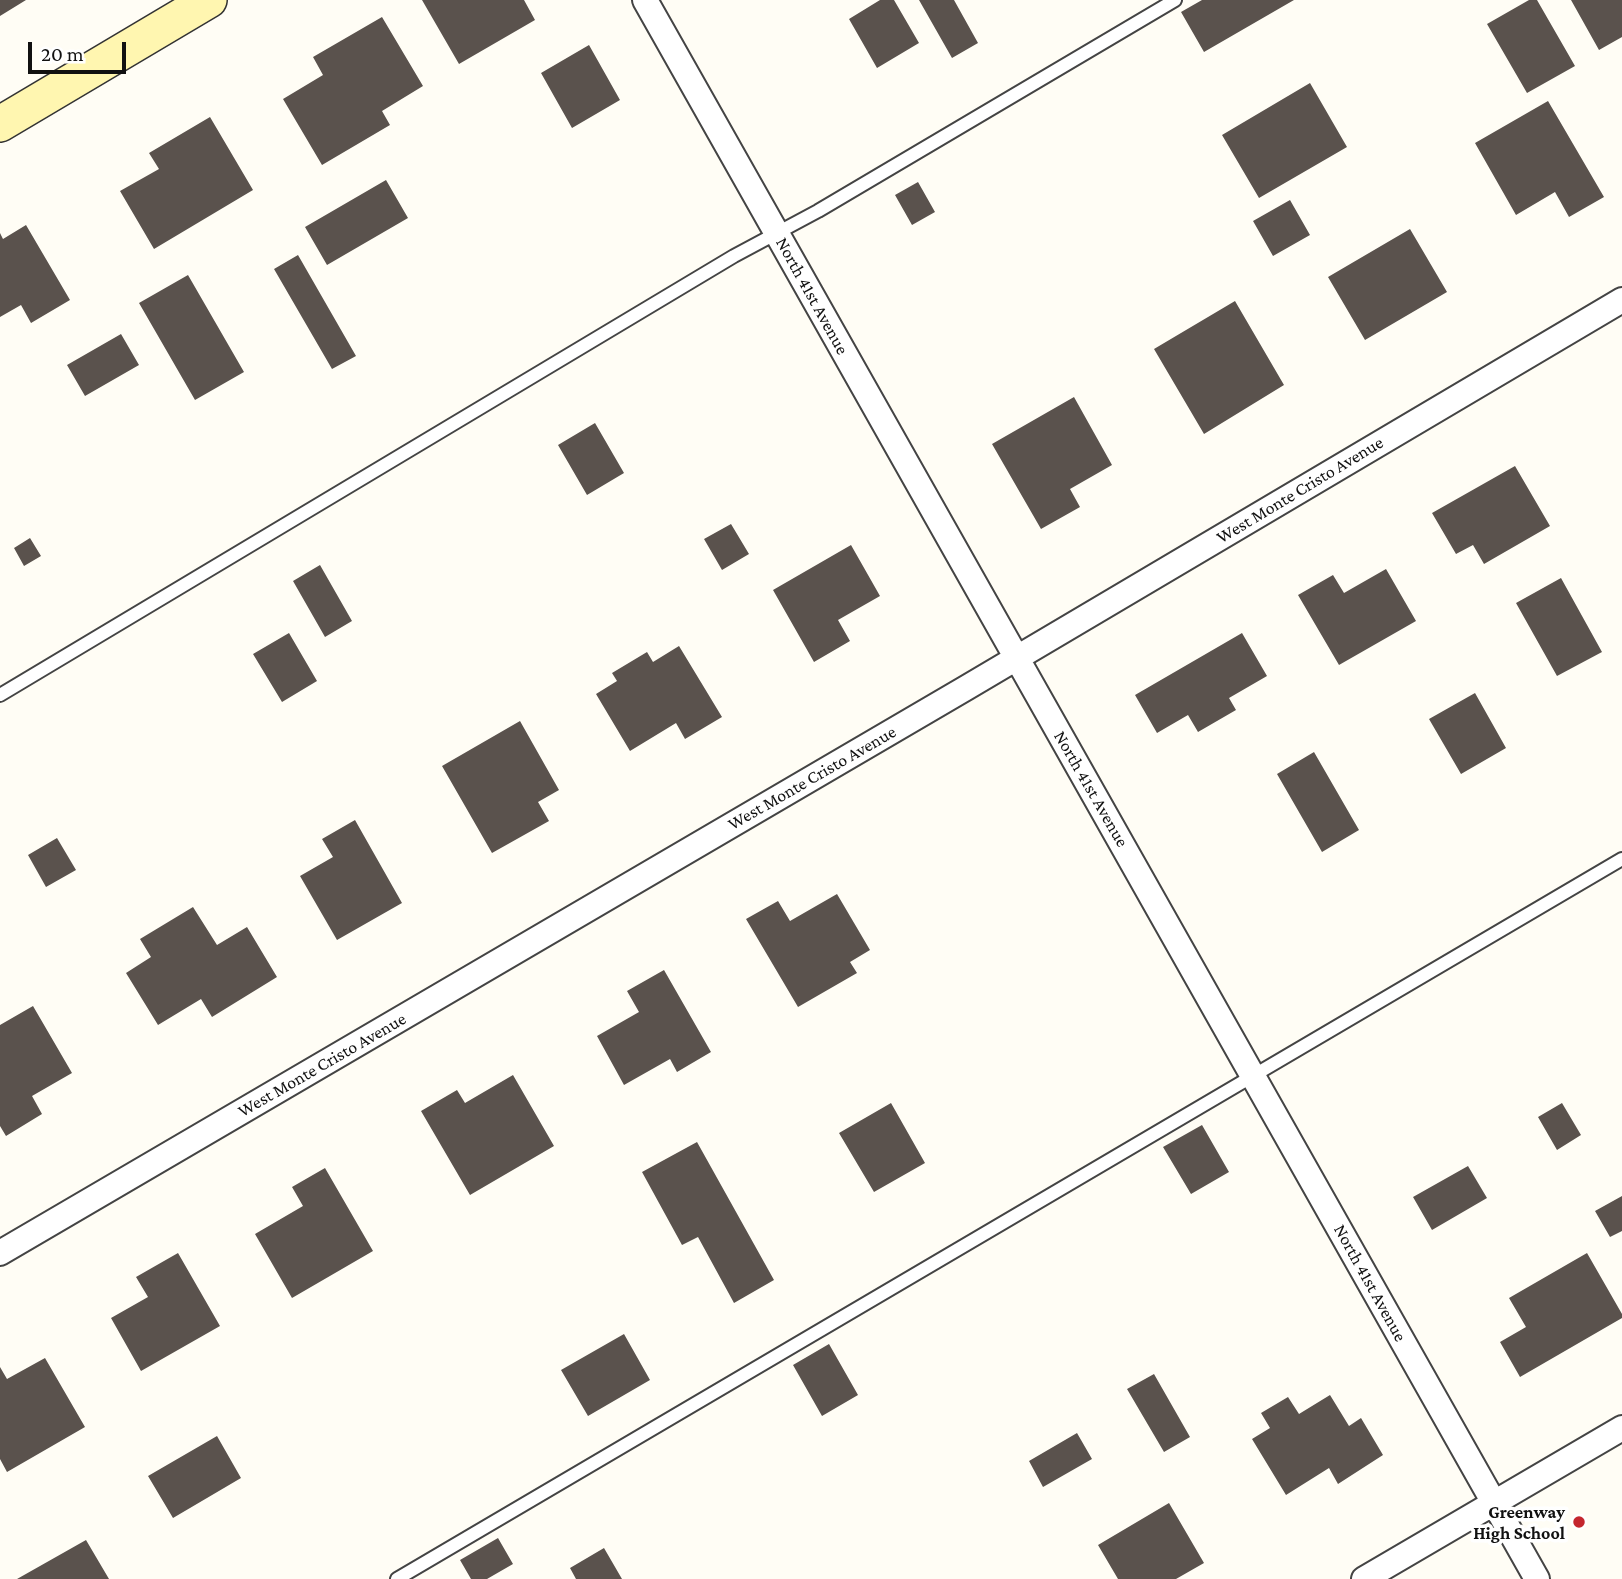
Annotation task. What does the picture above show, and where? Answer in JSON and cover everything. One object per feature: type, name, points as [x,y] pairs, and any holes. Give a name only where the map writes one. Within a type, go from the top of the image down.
[{"type":"street","name":"North 41st Avenue","points":[[645,0],[1537,1579]]},
{"type":"street","points":[[0,124],[188,5]]},
{"type":"street","name":"West Monte Cristo Avenue","points":[[0,1253],[1017,658],[1622,300]]},
{"type":"street","points":[[1364,1579],[1622,1428]]},
{"type":"lane","points":[[0,695],[722,263],[830,204],[1175,0]]},
{"type":"lane","points":[[397,1579],[1622,859]]},
{"type":"building","points":[[0,0],[26,0],[0,16]]},
{"type":"building","points":[[422,0],[524,0],[535,20],[459,64]]},
{"type":"building","points":[[880,0],[894,0],[919,43],[877,68],[849,19]]},
{"type":"building","points":[[919,0],[954,0],[978,43],[952,58]]},
{"type":"building","points":[[1202,0],[1294,0],[1204,52],[1181,12]]},
{"type":"building","points":[[1529,0],[1537,0],[1575,66],[1527,93],[1487,24]]},
{"type":"building","points":[[1571,0],[1622,0],[1622,37],[1599,50]]},
{"type":"building","points":[[382,17],[423,86],[382,111],[390,125],[322,165],[283,99],[323,75],[313,57]]},
{"type":"building","points":[[589,45],[620,100],[572,128],[541,73]]},
{"type":"building","points":[[1310,83],[1347,147],[1259,198],[1222,135]]},
{"type":"building","points":[[1548,101],[1604,197],[1569,217],[1555,192],[1516,215],[1475,143]]},
{"type":"building","points":[[210,117],[253,190],[154,249],[120,191],[159,169],[149,153]]},
{"type":"building","points":[[386,180],[408,218],[327,265],[305,227]]},
{"type":"building","points":[[918,182],[935,212],[912,225],[895,195]]},
{"type":"building","points":[[1290,200],[1310,235],[1273,256],[1253,221]]},
{"type":"building","points":[[26,225],[70,300],[31,323],[21,305],[0,317],[0,233],[3,239]]},
{"type":"building","points":[[1410,229],[1447,292],[1365,340],[1328,277]]},
{"type":"building","points":[[298,255],[356,356],[332,369],[274,269]]},
{"type":"building","points":[[188,275],[244,372],[195,400],[139,303]]},
{"type":"building","points":[[1235,301],[1284,385],[1204,434],[1154,349]]},
{"type":"building","points":[[121,334],[139,365],[85,396],[67,365]]},
{"type":"building","points":[[1074,397],[1112,465],[1070,489],[1080,507],[1041,529],[992,444]]},
{"type":"building","points":[[595,423],[624,473],[587,495],[558,445]]},
{"type":"building","points":[[1515,466],[1550,526],[1484,564],[1473,545],[1456,554],[1432,513]]},
{"type":"building","points":[[731,524],[749,554],[722,570],[704,539]]},
{"type":"building","points":[[30,538],[41,556],[24,566],[14,548]]},
{"type":"building","points":[[851,545],[880,596],[838,620],[850,641],[814,662],[773,590]]},
{"type":"building","points":[[320,565],[352,621],[325,637],[293,581]]},
{"type":"building","points":[[1386,569],[1416,621],[1339,665],[1298,595],[1333,575],[1344,593]]},
{"type":"building","points":[[1561,578],[1602,652],[1557,676],[1516,603]]},
{"type":"building","points":[[289,633],[317,681],[282,702],[253,654]]},
{"type":"building","points":[[1242,633],[1267,676],[1229,698],[1236,710],[1198,732],[1188,715],[1157,733],[1135,695]]},
{"type":"building","points":[[679,646],[722,717],[685,739],[676,723],[630,751],[596,694],[617,681],[612,673],[647,652],[653,662]]},
{"type":"building","points":[[1475,693],[1506,748],[1461,774],[1429,719]]},
{"type":"building","points":[[520,721],[559,790],[538,802],[549,821],[492,853],[442,766]]},
{"type":"building","points":[[1314,752],[1359,830],[1322,852],[1277,774]]},
{"type":"building","points":[[355,820],[402,903],[337,940],[300,876],[333,857],[322,839]]},
{"type":"building","points":[[57,838],[76,870],[46,887],[28,855]]},
{"type":"building","points":[[837,894],[870,950],[850,962],[857,973],[798,1007],[746,919],[778,901],[790,921]]},
{"type":"building","points":[[193,907],[217,945],[247,927],[277,977],[212,1017],[201,999],[158,1025],[126,973],[151,957],[140,939]]},
{"type":"building","points":[[664,970],[711,1052],[677,1072],[670,1059],[624,1085],[597,1036],[639,1012],[627,991]]},
{"type":"building","points":[[33,1006],[72,1073],[32,1096],[42,1114],[6,1136],[0,1126],[0,1025]]},
{"type":"building","points":[[513,1075],[554,1146],[470,1195],[421,1111],[457,1090],[465,1103]]},
{"type":"building","points":[[891,1103],[925,1163],[874,1192],[839,1133]]},
{"type":"building","points":[[1562,1103],[1581,1135],[1557,1150],[1538,1117]]},
{"type":"building","points":[[1202,1125],[1229,1172],[1191,1194],[1163,1147]]},
{"type":"building","points":[[697,1142],[774,1280],[734,1303],[698,1237],[682,1245],[642,1172]]},
{"type":"building","points":[[1468,1166],[1487,1198],[1432,1230],[1413,1197]]},
{"type":"building","points":[[325,1168],[373,1251],[292,1298],[255,1234],[303,1206],[292,1187]]},
{"type":"building","points":[[1622,1196],[1622,1231],[1610,1237],[1595,1211]]},
{"type":"building","points":[[178,1253],[220,1326],[141,1371],[111,1318],[148,1297],[136,1277]]},
{"type":"building","points":[[1587,1253],[1622,1318],[1520,1377],[1500,1342],[1526,1327],[1509,1298]]},
{"type":"building","points":[[624,1334],[650,1380],[588,1416],[561,1370]]},
{"type":"building","points":[[829,1344],[858,1395],[822,1416],[793,1365]]},
{"type":"building","points":[[45,1358],[85,1427],[7,1472],[0,1459],[0,1367],[7,1379]]},
{"type":"building","points":[[1154,1374],[1190,1437],[1164,1452],[1127,1389]]},
{"type":"building","points":[[1330,1395],[1349,1426],[1361,1418],[1383,1455],[1338,1484],[1329,1468],[1286,1495],[1252,1439],[1270,1428],[1261,1413],[1288,1397],[1299,1414]]},
{"type":"building","points":[[1077,1433],[1092,1459],[1043,1487],[1029,1461]]},
{"type":"building","points":[[217,1436],[241,1478],[173,1518],[148,1476]]},
{"type":"building","points":[[1169,1503],[1204,1563],[1176,1579],[1118,1579],[1098,1545]]},
{"type":"building","points":[[498,1538],[513,1564],[487,1579],[471,1579],[460,1560]]},
{"type":"building","points":[[86,1540],[109,1579],[17,1579]]},
{"type":"building","points":[[604,1548],[622,1579],[576,1579],[570,1568]]},
{"type":"place","name":"Greenway High School","points":[[1579,1522]]}]
